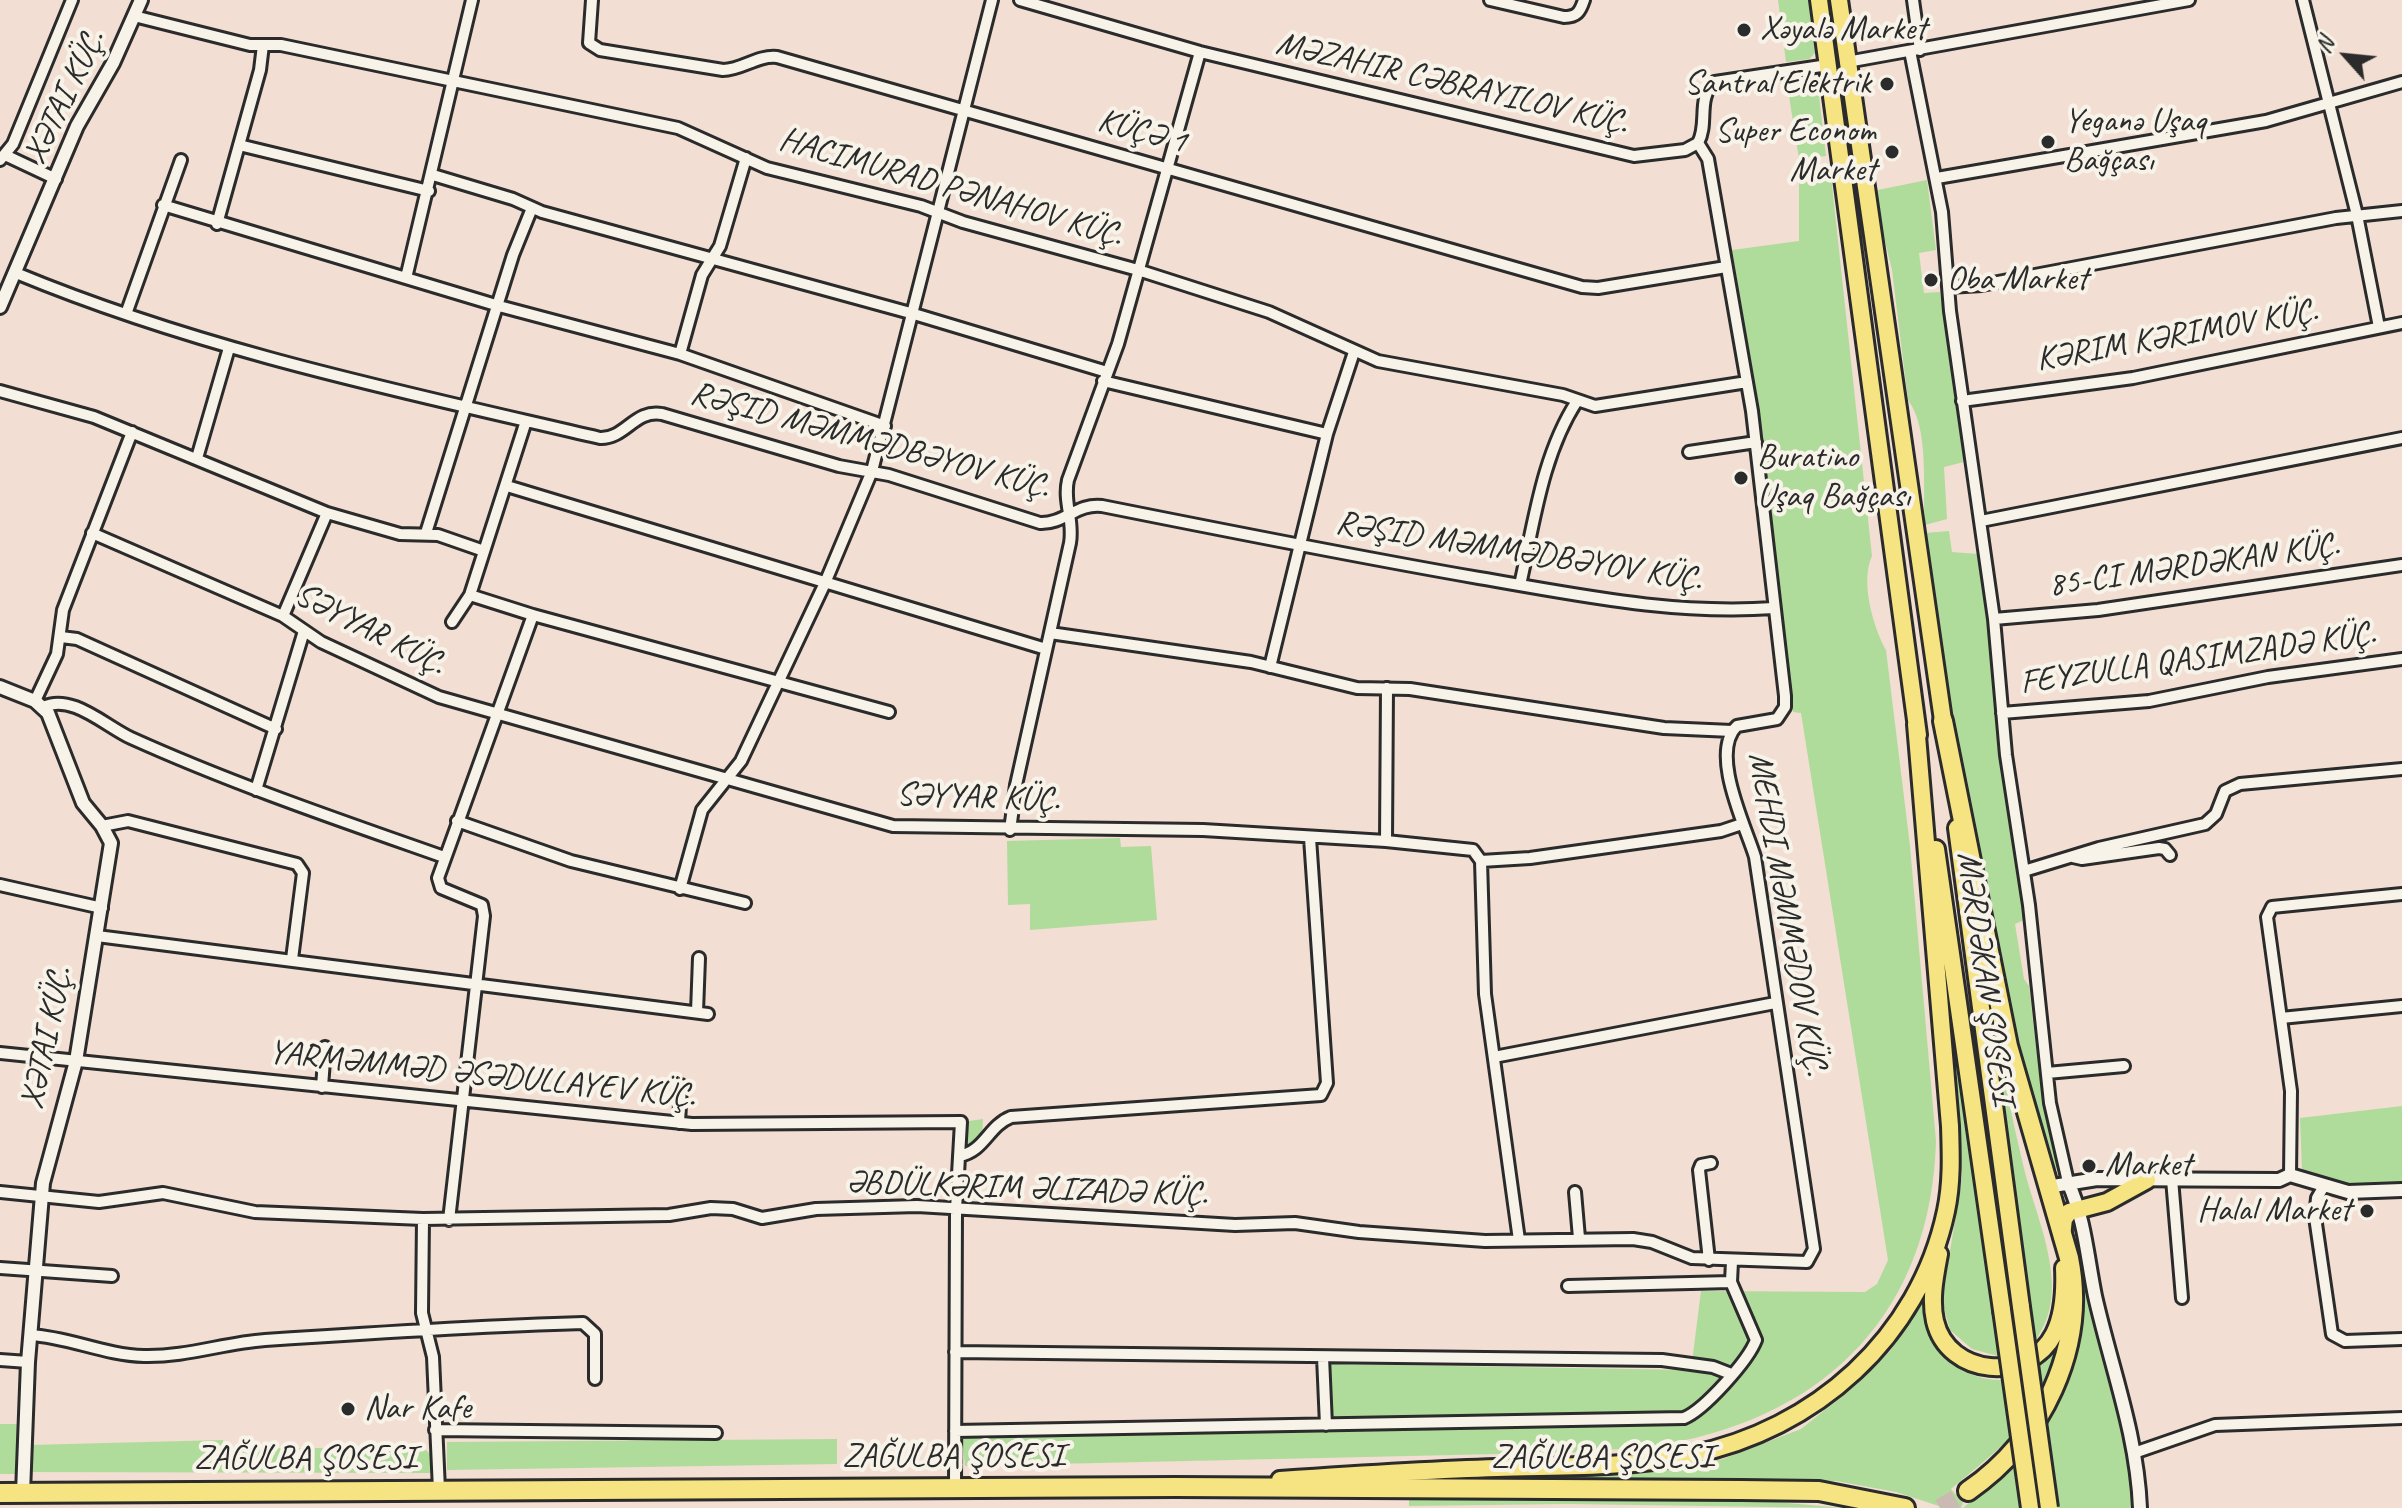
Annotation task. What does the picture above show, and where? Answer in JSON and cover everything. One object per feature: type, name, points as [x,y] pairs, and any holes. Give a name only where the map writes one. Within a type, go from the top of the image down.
[{"type":"highway","points":[[1943,721],[2008,1046],[2072,1272],[2073,1321],[2057,1381],[2016,1449],[1968,1491]]},
{"type":"highway","name":"ZAĞULBA ŞOSESI","points":[[0,1493],[1175,1487],[1741,1490],[1839,1495],[1905,1508]]},
{"type":"highway","points":[[1839,1495],[1882,1508]]},
{"type":"main road","name":"MƏRDƏKAN ŞOSESI","points":[[1819,0],[1916,724],[2030,1508]]},
{"type":"main road","name":"MƏRDƏKAN ŞOSESI","points":[[1839,0],[1943,721],[2049,1508]]},
{"type":"main road","points":[[1916,724],[1950,1126],[1950,1188],[1933,1300],[1935,1322],[1949,1347],[1960,1357],[1984,1367],[2024,1362],[2038,1354],[2054,1334],[2063,1295],[2062,1233],[2066,1215],[2107,1202],[2147,1180]]},
{"type":"main road","points":[[1175,1487],[1611,1464],[1692,1455],[1748,1439],[1822,1400],[1882,1344],[1918,1287],[1946,1213]]},
{"type":"street","points":[[56,179],[3,158],[13,144],[72,0]]},
{"type":"street","name":"XƏTAI KÜÇ.","points":[[0,307],[77,126],[141,0]]},
{"type":"street","points":[[406,278],[433,175],[472,0]]},
{"type":"street","name":"KÜÇƏ 1","points":[[592,0],[589,43],[600,50],[723,70],[733,70],[767,56],[777,57],[1582,287],[1598,288],[1726,267]]},
{"type":"street","points":[[680,889],[702,810],[729,780],[778,683],[825,583],[872,471],[992,0]]},
{"type":"street","points":[[1020,0],[1200,52],[1634,156],[1685,150],[1698,143],[1703,128],[1704,101],[1715,82],[1828,65]]},
{"type":"street","points":[[1490,0],[1564,17],[1573,17],[1581,11],[1584,0]]},
{"type":"street","points":[[1913,0],[1915,51],[1937,178],[1962,401],[1994,619],[2002,713],[2047,1073],[2068,1182],[2079,1209],[2096,1297],[2121,1384],[2140,1508]]},
{"type":"street","points":[[1847,62],[2189,0]]},
{"type":"street","points":[[2303,0],[2357,215],[2379,327]]},
{"type":"street","points":[[134,16],[678,128],[801,178],[939,213],[1138,270],[1288,319],[1378,361],[1563,395],[1595,406],[1747,382]]},
{"type":"street","points":[[217,224],[263,45]]},
{"type":"street","points":[[1010,830],[1016,785],[1070,543],[1070,514],[1065,494],[1068,480],[1138,270],[1200,52]]},
{"type":"street","points":[[1937,178],[2178,139],[2266,121],[2402,82]]},
{"type":"street","name":"MEHDI MƏMMƏDOV KÜÇ.","points":[[1698,143],[1708,159],[1747,382],[1785,707],[1777,719],[1743,724],[1732,731],[1728,751],[1731,789],[1755,857],[1814,1249],[1811,1259]]},
{"type":"street","points":[[239,145],[429,191]]},
{"type":"street","points":[[680,354],[702,275],[720,246],[746,158]]},
{"type":"street","points":[[126,314],[181,160]]},
{"type":"street","points":[[433,175],[532,208],[914,314],[1105,376],[1327,434]]},
{"type":"street","points":[[163,205],[217,224],[499,306],[680,354],[885,426]]},
{"type":"street","points":[[426,533],[433,503],[532,208]]},
{"type":"street","points":[[1948,287],[1982,285],[2357,215],[2402,211]]},
{"type":"street","name":"RƏŞID MƏMMƏDBƏYOV KÜÇ.","points":[[16,273],[229,348],[467,408],[606,439],[641,416],[655,413],[839,466],[872,471],[1040,523],[1050,524],[1081,506],[1102,506],[1299,546],[1676,610],[1774,608]]},
{"type":"street","name":"KƏRIM KƏRIMOV KÜÇ.","points":[[1962,401],[2133,378],[2402,323]]},
{"type":"street","points":[[197,458],[229,348]]},
{"type":"street","points":[[1270,667],[1327,434],[1354,352]]},
{"type":"street","points":[[0,391],[75,411],[132,432],[327,513],[400,534],[426,533],[484,551]]},
{"type":"street","points":[[1520,585],[1547,468],[1577,401]]},
{"type":"street","points":[[452,622],[470,595],[526,421]]},
{"type":"street","points":[[39,704],[61,637],[63,610],[132,432]]},
{"type":"street","points":[[1981,521],[2402,438]]},
{"type":"street","points":[[1689,452],[1756,442]]},
{"type":"street","points":[[507,486],[1046,649]]},
{"type":"street","points":[[283,616],[327,513]]},
{"type":"street","name":"SƏYYAR KÜÇ.","points":[[92,533],[283,616],[304,631],[417,689],[498,715],[893,826],[1010,830],[1167,829],[1386,841],[1467,847],[1481,861]]},
{"type":"street","name":"85-CI MƏRDƏKAN KÜÇ.","points":[[1994,619],[2098,610],[2402,565]]},
{"type":"street","points":[[470,595],[889,712]]},
{"type":"street","points":[[449,1220],[484,911],[478,902],[441,888],[438,878],[533,615]]},
{"type":"street","points":[[256,790],[304,631]]},
{"type":"street","points":[[1050,633],[1270,667],[1343,685],[1437,692],[1664,728],[1732,731]]},
{"type":"street","points":[[61,637],[77,639],[276,729]]},
{"type":"street","points":[[2002,713],[2149,701],[2268,677],[2402,659]]},
{"type":"street","points":[[0,687],[39,704],[58,702],[73,707],[130,737],[256,790],[444,857]]},
{"type":"street","points":[[1386,841],[1387,688]]},
{"type":"street","name":"XƏTAI KÜÇ.","points":[[23,1493],[28,1362],[41,1197],[46,1166],[76,1061],[111,843],[83,803],[51,718],[39,704]]},
{"type":"street","points":[[2024,871],[2072,856],[2205,824],[2216,814],[2225,791],[2240,784],[2402,769]]},
{"type":"street","points":[[102,826],[128,821],[297,864],[303,873],[292,959]]},
{"type":"street","points":[[457,821],[571,861],[745,903]]},
{"type":"street","points":[[1519,1240],[1484,977],[1481,861],[1519,859],[1721,831],[1742,824]]},
{"type":"street","points":[[955,1489],[959,1156],[976,1151],[996,1126],[1011,1117],[1321,1095],[1327,1083],[1310,838]]},
{"type":"street","points":[[2072,856],[2082,859],[2159,848],[2170,855]]},
{"type":"street","points":[[0,885],[102,908]]},
{"type":"street","points":[[2290,1175],[2291,1091],[2267,917],[2272,907],[2402,894]]},
{"type":"street","points":[[97,936],[702,1013],[699,958]]},
{"type":"street","points":[[1494,1057],[1775,1003]]},
{"type":"street","points":[[2281,1018],[2402,1006]]},
{"type":"street","points":[[322,1087],[325,1047]]},
{"type":"street","name":"YARMƏMMƏD ƏSƏDULLAYEV KÜÇ.","points":[[0,1053],[679,1123],[739,1126],[961,1122],[959,1156]]},
{"type":"street","points":[[2047,1073],[2124,1066]]},
{"type":"street","points":[[679,1123],[681,1085]]},
{"type":"street","points":[[1709,1260],[1699,1170],[1701,1165],[1711,1163]]},
{"type":"street","points":[[2047,1187],[2068,1182],[2279,1180],[2290,1175],[2358,1193],[2402,1190]]},
{"type":"street","points":[[2172,1179],[2182,1298]]},
{"type":"street","points":[[2324,1186],[2317,1198],[2315,1217],[2332,1334],[2345,1341],[2402,1339]]},
{"type":"street","name":"ƏBDÜLKƏRIM ƏLIZADƏ KÜÇ.","points":[[0,1192],[99,1202],[163,1193],[255,1212],[449,1220],[669,1215],[711,1208],[733,1209],[762,1218],[816,1209],[917,1206],[1235,1225],[1295,1223],[1359,1232],[1519,1240],[1643,1239],[1684,1257],[1709,1260],[1804,1264],[1811,1259]]},
{"type":"street","points":[[1575,1192],[1579,1238]]},
{"type":"street","points":[[423,1219],[421,1304],[433,1357],[439,1490]]},
{"type":"street","points":[[955,1431],[1684,1418],[1700,1409],[1756,1340],[1731,1282],[1732,1261]]},
{"type":"street","points":[[0,1268],[112,1276]]},
{"type":"street","points":[[1568,1286],[1731,1282]]},
{"type":"street","points":[[30,1335],[64,1338],[110,1353],[145,1356],[188,1354],[264,1340],[583,1323],[595,1334],[595,1379]]},
{"type":"street","points":[[955,1352],[1662,1360],[1713,1367],[1731,1374]]},
{"type":"street","points":[[1323,1357],[1326,1425]]},
{"type":"street","points":[[0,1360],[28,1362]]},
{"type":"street","points":[[2134,1453],[2215,1425],[2402,1418]]},
{"type":"street","points":[[435,1430],[716,1433]]},
{"type":"green space","points":[[1778,0],[1808,0],[1815,53],[1809,59],[1786,62]]},
{"type":"green space","points":[[1808,73],[1817,78],[1826,156],[1799,159],[1786,77]]},
{"type":"green space","points":[[1831,176],[1872,556],[1867,578],[1868,591],[1873,617],[1886,650],[1910,846],[1936,1141],[1930,1201],[1915,1255],[1892,1303],[1861,1345],[1822,1380],[1777,1408],[1724,1430],[1666,1444],[1587,1452],[965,1466],[962,1437],[1332,1430],[1330,1364],[1691,1370],[1701,1291],[1865,1292],[1877,1284],[1888,1260],[1801,713],[1793,712],[1762,433],[1732,250],[1799,241],[1799,182]]},
{"type":"green space","points":[[1927,180],[1936,250],[1919,253],[1924,293],[1940,292],[1964,462],[1944,467],[1947,519],[1925,525],[1920,427],[1908,400],[1892,270],[1873,191]]},
{"type":"green space","points":[[1949,531],[1952,552],[1978,554],[2024,920],[2015,924],[2024,979],[2029,986],[2037,1055],[2059,1168],[2055,1169],[2015,1042],[1965,788],[1925,533]]},
{"type":"green space","points":[[1120,838],[1121,847],[1151,846],[1157,920],[1030,930],[1030,904],[1008,905],[1007,841]]},
{"type":"green space","points":[[1978,930],[2009,1103],[2051,1269],[2049,1309],[2034,1343]]},
{"type":"green space","points":[[1945,954],[1998,1356],[1972,1349],[1950,1330],[1942,1301],[1962,1177],[1943,980]]},
{"type":"green space","points":[[2402,1106],[2402,1182],[2345,1185],[2302,1170],[2300,1118]]},
{"type":"green space","points":[[983,1119],[982,1138],[972,1148],[966,1148],[969,1121]]},
{"type":"green space","points":[[2079,1224],[2089,1303],[2119,1405],[2134,1508],[1963,1508],[2029,1450],[2045,1423],[2081,1300],[2081,1264],[2074,1225]]},
{"type":"green space","points":[[1924,1296],[1929,1333],[1944,1356],[1967,1372],[1994,1380],[2022,1376],[2057,1350],[2039,1397],[2017,1430],[1951,1489],[1963,1503],[1961,1508],[1945,1508],[1896,1492],[1836,1481],[1449,1480],[1679,1467],[1723,1459],[1801,1429],[1851,1389],[1890,1351]]},
{"type":"green space","points":[[0,1424],[19,1424],[18,1474],[0,1474]]},
{"type":"green space","points":[[837,1439],[837,1464],[447,1470],[447,1442]]},
{"type":"green space","points":[[223,1440],[223,1448],[424,1448],[431,1455],[432,1473],[29,1472],[30,1445]]},
{"type":"green space","points":[[1566,1498],[1766,1501],[1842,1508],[1567,1504],[1409,1506],[1409,1500]]},
{"type":"tunnel","points":[[1940,1508],[1968,1491]]},
{"type":"place","name":"Xəyalə Market","points":[[1744,30]]},
{"type":"place","name":"Santral Elektrik","points":[[1887,84]]},
{"type":"place","name":"Yeganə Uşaq Bağçası","points":[[2048,142]]},
{"type":"place","name":"Super Econom Market","points":[[1892,152]]},
{"type":"place","name":"Oba Market","points":[[1931,280]]},
{"type":"place","name":"Buratino Uşaq Bağçası","points":[[1741,478]]},
{"type":"place","name":"Market","points":[[2089,1166]]},
{"type":"place","name":"Halal Market","points":[[2367,1211]]},
{"type":"place","name":"Nar Kafe","points":[[348,1409]]}]
